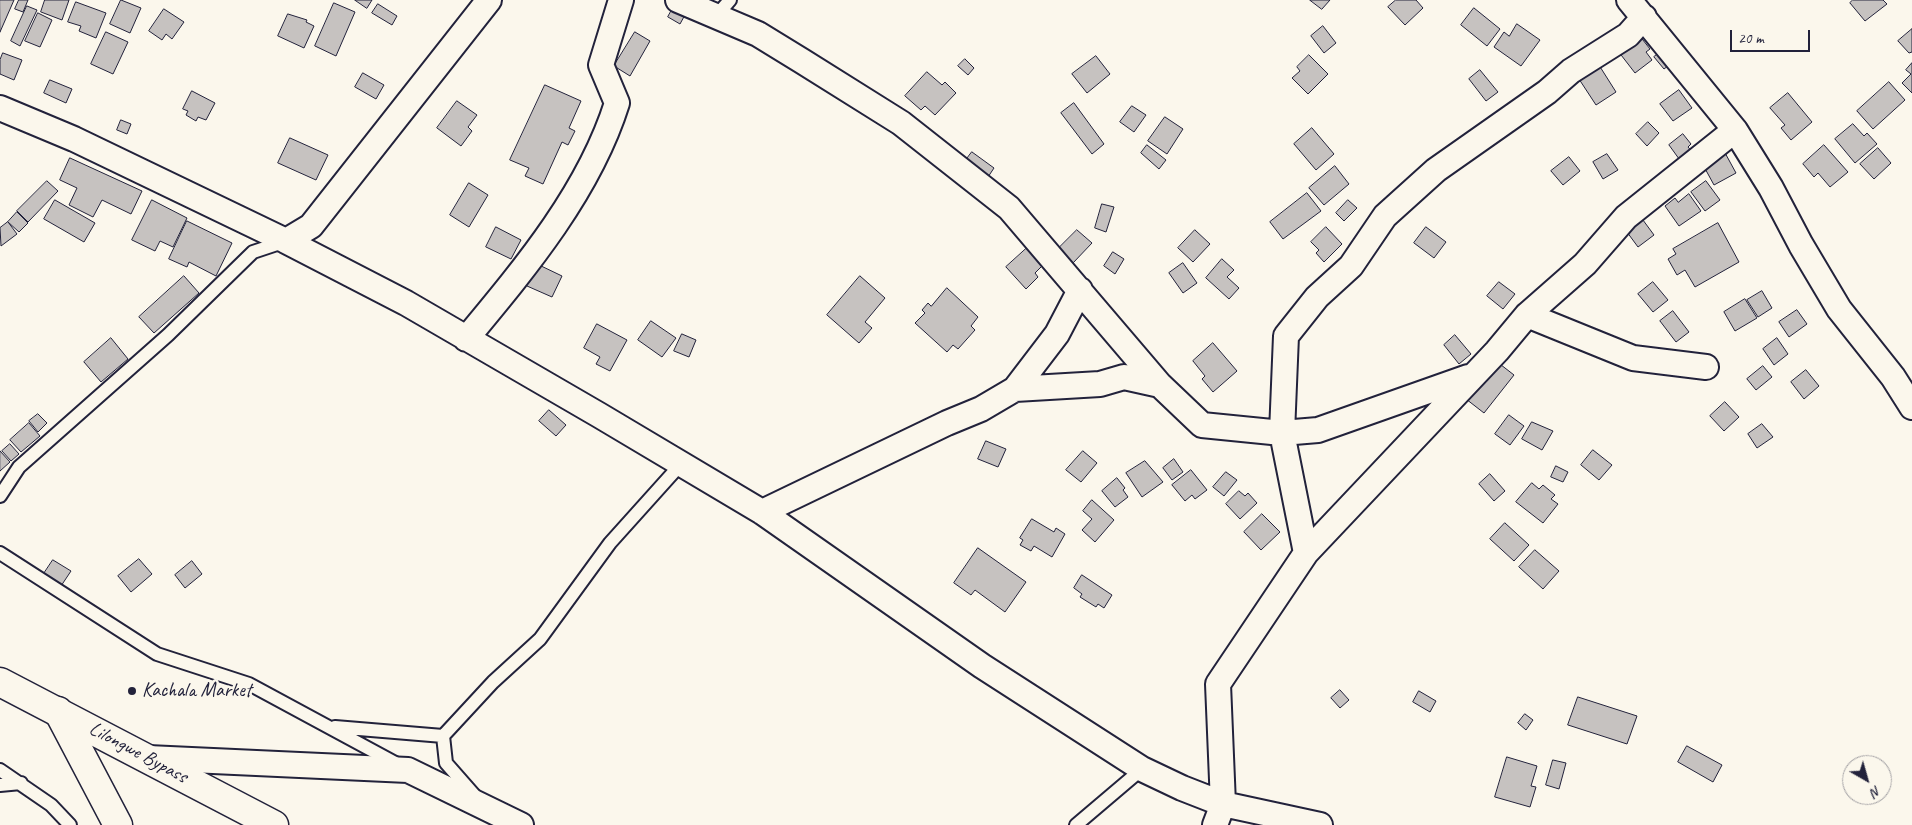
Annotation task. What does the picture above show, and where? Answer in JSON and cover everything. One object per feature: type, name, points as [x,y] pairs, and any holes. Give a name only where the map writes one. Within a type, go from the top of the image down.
[{"type":"main road","name":"Lilongwe Bypass","points":[[0,682],[274,825]]},
{"type":"main road","points":[[58,711],[118,825]]},
{"type":"street","points":[[286,241],[311,226],[489,0]]},
{"type":"street","points":[[466,339],[521,273],[561,214],[606,136],[617,103],[601,64],[621,0]]},
{"type":"street","points":[[678,0],[723,8],[758,34],[901,123],[1009,208],[1160,385],[1202,425],[1282,433],[1318,430],[1471,376]]},
{"type":"street","points":[[1637,9],[1735,130],[1771,188],[1801,245],[1839,308],[1893,377],[1912,407]]},
{"type":"street","points":[[1306,554],[1282,433],[1286,336],[1317,297],[1351,266],[1384,216],[1436,170],[1546,92],[1571,71],[1628,34],[1637,9]]},
{"type":"street","points":[[0,108],[74,139],[286,241],[406,304],[762,512],[982,666],[1142,769],[1182,788],[1219,814],[1320,825]]},
{"type":"street","points":[[1219,814],[1218,684],[1306,554],[1471,376],[1497,351],[1526,315],[1585,264],[1626,217],[1735,130]]},
{"type":"street","points":[[762,512],[947,423],[981,409],[1015,389],[1057,334],[1080,290]]},
{"type":"street","points":[[1526,315],[1634,358],[1706,367]]},
{"type":"street","points":[[1015,389],[1100,384],[1124,377],[1160,385]]},
{"type":"street","points":[[148,758],[408,770],[484,805],[521,825]]},
{"type":"lane","points":[[0,496],[19,467],[168,335],[253,252],[286,241]]},
{"type":"lane","points":[[484,805],[446,763],[443,736],[493,682],[540,639],[610,543],[681,464]]},
{"type":"lane","points":[[0,553],[157,654],[249,684],[330,726],[408,770]]},
{"type":"lane","points":[[330,726],[443,736]]},
{"type":"lane","points":[[1076,825],[1142,769]]},
{"type":"lane","points":[[0,770],[22,783],[51,805],[70,825]]},
{"type":"lane","points":[[0,785],[22,783]]},
{"type":"building","points":[[0,0],[14,0],[0,32]]},
{"type":"building","points":[[19,0],[28,0],[23,12],[15,9]]},
{"type":"building","points":[[45,0],[69,0],[62,20],[41,12]]},
{"type":"building","points":[[121,0],[141,8],[130,33],[110,24]]},
{"type":"building","points":[[355,0],[372,0],[367,8]]},
{"type":"building","points":[[1310,0],[1330,0],[1322,9]]},
{"type":"building","points":[[1396,0],[1416,0],[1423,8],[1405,25],[1388,7]]},
{"type":"building","points":[[1853,0],[1883,0],[1887,4],[1865,21],[1850,3]]},
{"type":"building","points":[[76,2],[106,13],[96,38],[79,31],[81,26],[68,22]]},
{"type":"building","points":[[334,3],[355,12],[336,56],[315,46]]},
{"type":"building","points":[[378,4],[397,16],[392,25],[372,13]]},
{"type":"building","points":[[27,6],[37,10],[20,46],[11,41]]},
{"type":"building","points":[[674,6],[686,13],[680,24],[668,17]]},
{"type":"building","points":[[1474,8],[1500,29],[1487,46],[1461,25]]},
{"type":"building","points":[[164,9],[184,22],[172,39],[166,34],[162,40],[149,31]]},
{"type":"building","points":[[38,13],[52,20],[40,47],[25,41]]},
{"type":"building","points":[[288,14],[307,20],[306,22],[314,26],[304,48],[278,36]]},
{"type":"building","points":[[1517,24],[1540,40],[1521,66],[1494,47],[1504,32],[1509,36]]},
{"type":"building","points":[[1323,26],[1336,43],[1324,53],[1311,36]]},
{"type":"building","points":[[1912,29],[1912,52],[1909,53],[1898,41]]},
{"type":"building","points":[[106,32],[128,42],[113,74],[91,64]]},
{"type":"building","points":[[635,32],[650,41],[630,76],[614,66]]},
{"type":"building","points":[[1639,35],[1650,49],[1646,52],[1652,60],[1635,73],[1618,51]]},
{"type":"building","points":[[1663,50],[1673,62],[1664,69],[1654,57]]},
{"type":"building","points":[[3,53],[22,60],[14,80],[0,74],[0,60]]},
{"type":"building","points":[[1309,55],[1328,74],[1308,94],[1292,78],[1300,71],[1297,67]]},
{"type":"building","points":[[1096,56],[1110,74],[1087,93],[1072,74]]},
{"type":"building","points":[[965,59],[974,68],[968,75],[958,66]]},
{"type":"building","points":[[1597,62],[1616,92],[1596,105],[1577,76]]},
{"type":"building","points":[[1912,63],[1912,93],[1902,83],[1911,74],[1906,70]]},
{"type":"building","points":[[1480,70],[1498,92],[1486,101],[1469,79]]},
{"type":"building","points":[[927,72],[942,85],[945,82],[956,93],[935,115],[925,106],[921,110],[905,96]]},
{"type":"building","points":[[363,73],[384,85],[376,99],[355,87]]},
{"type":"building","points":[[50,80],[72,89],[66,103],[44,93]]},
{"type":"building","points":[[1889,82],[1905,100],[1873,129],[1857,111]]},
{"type":"building","points":[[545,85],[581,101],[569,128],[575,131],[568,145],[562,142],[543,184],[525,176],[529,168],[510,160]]},
{"type":"building","points":[[1679,90],[1692,108],[1673,121],[1660,104]]},
{"type":"building","points":[[192,91],[215,103],[206,120],[198,117],[196,121],[186,115],[188,111],[183,109]]},
{"type":"building","points":[[1788,93],[1812,122],[1791,140],[1781,128],[1785,125],[1770,108]]},
{"type":"building","points":[[457,101],[477,115],[468,127],[472,131],[461,146],[437,128]]},
{"type":"building","points":[[1074,103],[1104,144],[1092,154],[1061,113]]},
{"type":"building","points":[[1132,106],[1146,115],[1134,132],[1120,122]]},
{"type":"building","points":[[1165,117],[1183,129],[1167,154],[1148,141]]},
{"type":"building","points":[[121,120],[131,124],[127,134],[117,130]]},
{"type":"building","points":[[1648,122],[1659,133],[1647,146],[1636,134]]},
{"type":"building","points":[[1853,124],[1864,136],[1867,133],[1877,144],[1855,163],[1835,139]]},
{"type":"building","points":[[1312,128],[1334,154],[1316,170],[1294,144]]},
{"type":"building","points":[[1683,134],[1691,144],[1688,147],[1694,154],[1682,163],[1669,145]]},
{"type":"building","points":[[290,138],[328,155],[316,180],[278,163]]},
{"type":"building","points":[[1147,145],[1166,160],[1159,169],[1141,153]]},
{"type":"building","points":[[1824,145],[1848,172],[1830,187],[1818,173],[1814,177],[1803,164]]},
{"type":"building","points":[[1878,148],[1891,163],[1874,179],[1860,164]]},
{"type":"building","points":[[1724,151],[1736,173],[1714,185],[1702,163]]},
{"type":"building","points":[[972,152],[994,168],[986,180],[963,164]]},
{"type":"building","points":[[1607,154],[1618,170],[1603,179],[1593,162]]},
{"type":"building","points":[[1569,157],[1580,171],[1563,185],[1551,171]]},
{"type":"building","points":[[70,158],[142,191],[131,214],[102,200],[93,217],[69,205],[77,188],[60,180]]},
{"type":"building","points":[[1335,166],[1349,184],[1324,205],[1309,188]]},
{"type":"building","points":[[47,181],[58,191],[28,222],[17,211]]},
{"type":"building","points":[[1706,181],[1720,200],[1705,211],[1691,192]]},
{"type":"building","points":[[469,183],[488,195],[469,227],[450,215]]},
{"type":"building","points":[[1307,193],[1321,211],[1283,239],[1270,222]]},
{"type":"building","points":[[1689,194],[1701,211],[1679,226],[1665,206],[1675,198],[1678,202]]},
{"type":"building","points":[[55,200],[95,223],[84,242],[44,219]]},
{"type":"building","points":[[152,200],[187,218],[173,247],[160,241],[155,251],[132,240]]},
{"type":"building","points":[[1348,200],[1357,208],[1344,221],[1336,213]]},
{"type":"building","points":[[1102,204],[1114,207],[1106,232],[1095,228]]},
{"type":"building","points":[[17,212],[28,223],[19,232],[8,222]]},
{"type":"building","points":[[1640,216],[1654,235],[1638,247],[1624,228]]},
{"type":"building","points":[[187,221],[232,243],[216,276],[189,262],[187,267],[169,259]]},
{"type":"building","points":[[8,222],[17,234],[1,246],[0,228]]},
{"type":"building","points":[[1718,223],[1739,262],[1695,287],[1685,270],[1677,275],[1668,259],[1676,254],[1673,249]]},
{"type":"building","points":[[496,227],[521,240],[511,259],[486,247]]},
{"type":"building","points":[[1326,227],[1342,244],[1324,262],[1316,253],[1319,250],[1311,242]]},
{"type":"building","points":[[1426,227],[1446,242],[1434,258],[1414,243]]},
{"type":"building","points":[[1077,230],[1092,243],[1073,263],[1058,249]]},
{"type":"building","points":[[1195,230],[1210,244],[1193,262],[1178,248]]},
{"type":"building","points":[[1027,248],[1043,265],[1035,273],[1038,277],[1026,289],[1006,267]]},
{"type":"building","points":[[1113,252],[1124,259],[1115,274],[1104,266]]},
{"type":"building","points":[[1222,259],[1234,270],[1227,277],[1239,288],[1229,299],[1206,278]]},
{"type":"building","points":[[1183,263],[1197,283],[1183,293],[1169,273]]},
{"type":"building","points":[[537,264],[562,276],[552,297],[527,286]]},
{"type":"building","points":[[184,276],[199,293],[154,333],[139,317]]},
{"type":"building","points":[[860,276],[885,298],[865,322],[872,328],[859,343],[827,315]]},
{"type":"building","points":[[1499,282],[1515,294],[1503,309],[1487,296]]},
{"type":"building","points":[[1653,282],[1668,300],[1653,312],[1638,294]]},
{"type":"building","points":[[947,288],[978,317],[971,326],[975,330],[958,349],[953,345],[947,352],[915,323],[925,313],[922,310],[928,303],[931,306]]},
{"type":"building","points":[[1762,291],[1772,308],[1758,317],[1747,300]]},
{"type":"building","points":[[1745,299],[1757,318],[1735,331],[1724,312]]},
{"type":"building","points":[[1797,310],[1807,324],[1789,337],[1779,322]]},
{"type":"building","points":[[1673,311],[1689,332],[1676,342],[1660,321]]},
{"type":"building","points":[[651,321],[676,338],[662,357],[638,340]]},
{"type":"building","points":[[597,324],[627,340],[610,371],[596,364],[600,357],[584,348]]},
{"type":"building","points":[[682,334],[696,340],[689,357],[674,351]]},
{"type":"building","points":[[1455,335],[1471,354],[1459,364],[1444,345]]},
{"type":"building","points":[[111,338],[128,359],[101,382],[84,362]]},
{"type":"building","points":[[1777,338],[1788,354],[1774,365],[1763,349]]},
{"type":"building","points":[[1213,343],[1237,371],[1213,392],[1202,379],[1205,376],[1193,361]]},
{"type":"building","points":[[1496,361],[1514,375],[1484,413],[1466,399]]},
{"type":"building","points":[[1763,366],[1772,377],[1756,390],[1747,379]]},
{"type":"building","points":[[1806,370],[1819,386],[1804,399],[1791,382]]},
{"type":"building","points":[[1725,402],[1739,417],[1724,431],[1710,416]]},
{"type":"building","points":[[549,410],[566,425],[556,436],[539,421]]},
{"type":"building","points":[[38,414],[47,423],[38,432],[29,421]]},
{"type":"building","points":[[1509,415],[1524,426],[1510,445],[1495,434]]},
{"type":"building","points":[[1532,422],[1553,431],[1542,450],[1522,439]]},
{"type":"building","points":[[29,423],[40,436],[21,452],[10,440]]},
{"type":"building","points":[[1762,424],[1773,437],[1757,448],[1748,434]]},
{"type":"building","points":[[986,441],[1006,449],[998,467],[978,459]]},
{"type":"building","points":[[10,444],[19,454],[11,461],[2,451]]},
{"type":"building","points":[[1593,450],[1612,465],[1599,480],[1581,465]]},
{"type":"building","points":[[0,451],[10,462],[0,471]]},
{"type":"building","points":[[1083,451],[1097,463],[1081,482],[1066,470]]},
{"type":"building","points":[[1174,459],[1183,472],[1172,480],[1163,468]]},
{"type":"building","points":[[1145,461],[1163,482],[1142,497],[1126,473]]},
{"type":"building","points":[[1556,466],[1568,472],[1563,482],[1551,477]]},
{"type":"building","points":[[1191,470],[1207,490],[1195,499],[1192,495],[1185,501],[1172,485]]},
{"type":"building","points":[[1226,472],[1237,480],[1224,496],[1213,487]]},
{"type":"building","points":[[1490,474],[1505,491],[1494,501],[1479,484]]},
{"type":"building","points":[[1117,478],[1125,488],[1123,490],[1128,497],[1115,507],[1102,491]]},
{"type":"building","points":[[1532,483],[1539,489],[1543,485],[1555,495],[1551,499],[1558,504],[1543,523],[1516,502]]},
{"type":"building","points":[[1239,491],[1245,496],[1248,493],[1257,503],[1240,519],[1226,504]]},
{"type":"building","points":[[1092,500],[1114,520],[1095,542],[1082,530],[1092,519],[1083,511]]},
{"type":"building","points":[[1262,514],[1280,532],[1261,550],[1244,532]]},
{"type":"building","points":[[1032,519],[1054,532],[1056,528],[1065,534],[1052,557],[1034,546],[1031,551],[1020,545],[1023,540],[1020,538]]},
{"type":"building","points":[[1505,523],[1529,545],[1514,561],[1490,539]]},
{"type":"building","points":[[978,548],[1026,582],[1005,612],[975,590],[971,595],[954,583]]},
{"type":"building","points":[[1535,550],[1559,571],[1543,589],[1519,567]]},
{"type":"building","points":[[139,559],[152,574],[131,592],[118,576]]},
{"type":"building","points":[[53,560],[71,571],[61,586],[43,575]]},
{"type":"building","points":[[192,561],[202,574],[185,588],[175,575]]},
{"type":"building","points":[[1082,575],[1112,595],[1104,608],[1098,604],[1096,607],[1080,597],[1082,594],[1074,588]]},
{"type":"building","points":[[1340,690],[1349,700],[1340,708],[1331,698]]},
{"type":"building","points":[[1419,691],[1436,701],[1430,712],[1413,702]]},
{"type":"building","points":[[1578,697],[1637,716],[1627,744],[1568,725]]},
{"type":"building","points":[[1525,714],[1533,720],[1526,730],[1518,723]]},
{"type":"building","points":[[1687,746],[1722,765],[1713,782],[1678,762]]},
{"type":"building","points":[[1507,757],[1537,766],[1531,786],[1536,787],[1530,807],[1495,797]]},
{"type":"building","points":[[1553,760],[1566,763],[1559,789],[1546,785]]},
{"type":"place","name":"Kachala Market","points":[[132,691]]}]
